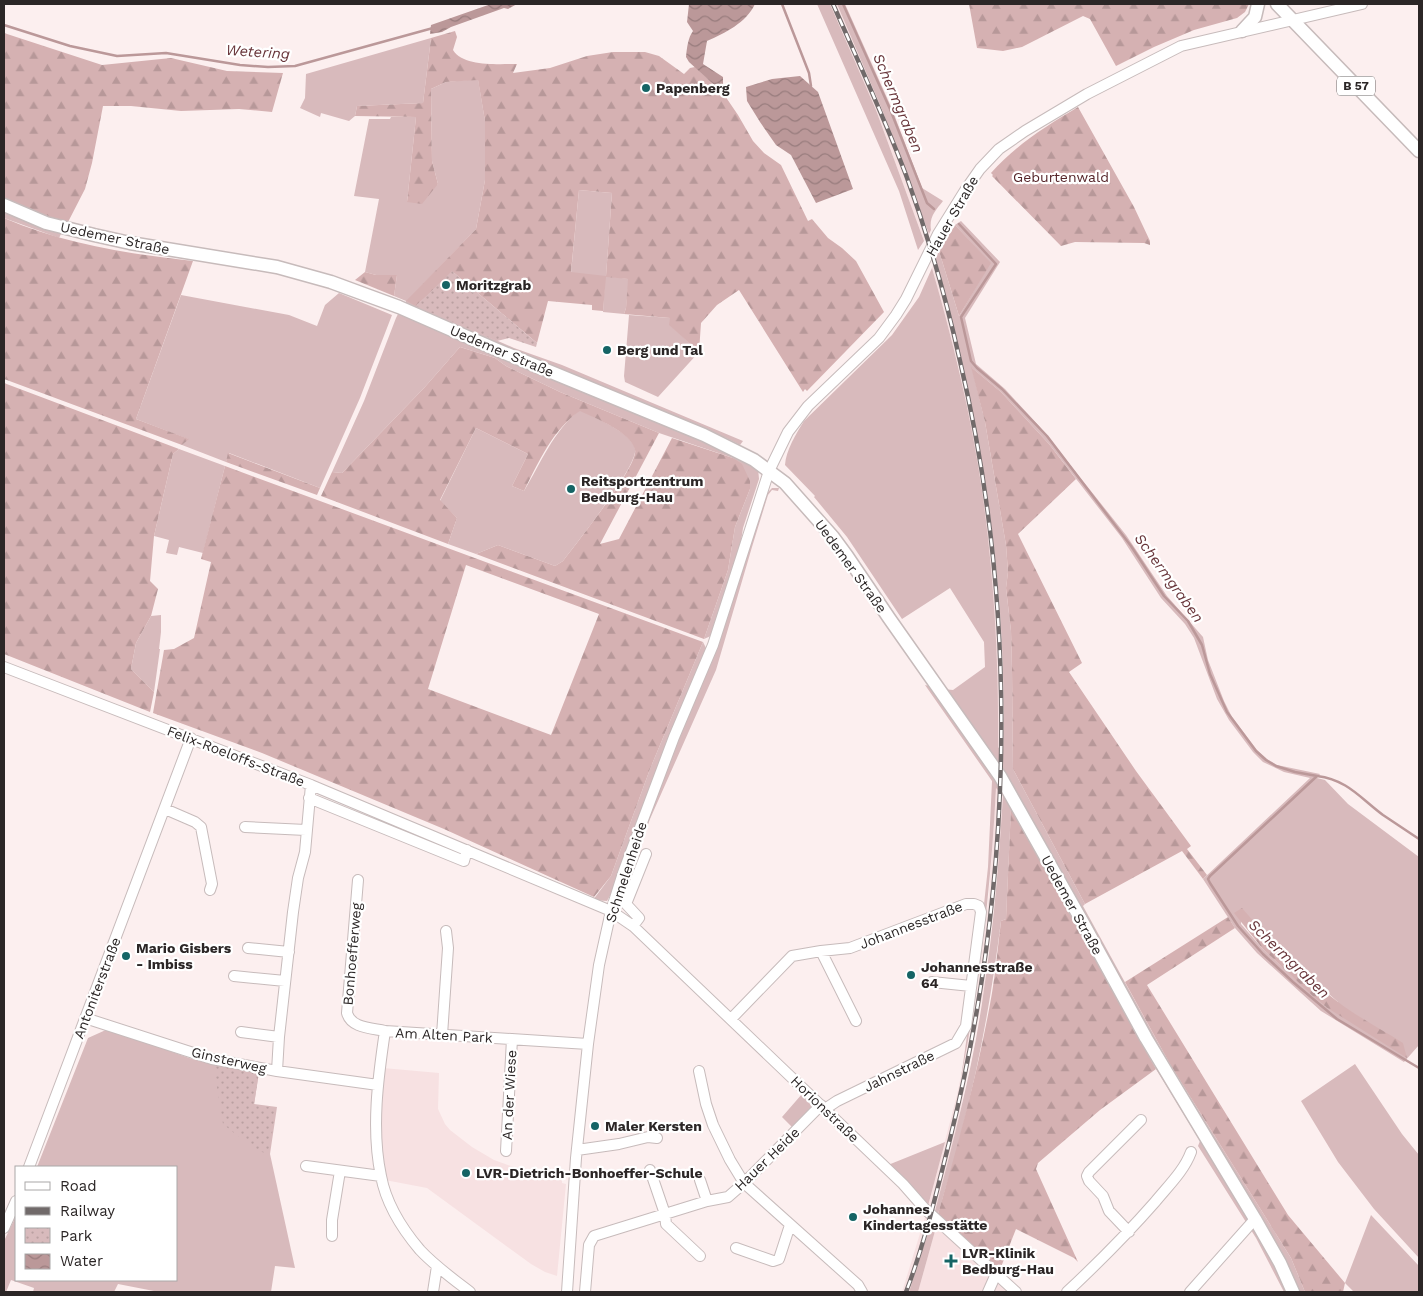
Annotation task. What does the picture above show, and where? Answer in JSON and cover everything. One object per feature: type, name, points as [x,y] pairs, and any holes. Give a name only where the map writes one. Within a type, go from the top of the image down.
[{"type":"main road","points":[[1242,31],[1254,17],[1258,4]]},
{"type":"main road","name":"B 57","points":[[1277,4],[1419,152]]},
{"type":"main road","name":"Uedemer Straße","points":[[4,205],[46,223],[94,235],[130,243],[277,267],[331,282],[398,307],[704,435],[754,460],[785,484],[838,543],[1000,776],[1146,1038],[1280,1263],[1293,1292]]},
{"type":"street","name":"Hauer Straße","points":[[769,471],[780,446],[797,419],[872,345],[896,315],[938,234],[980,169],[999,149],[1087,94],[1181,46],[1362,4]]},
{"type":"street","name":"Schmelenheide","points":[[567,1292],[577,1150],[588,1044],[599,965],[611,911],[674,737],[713,645],[769,471]]},
{"type":"street","name":"Felix-Roeloffs-Straße","points":[[4,667],[311,785],[611,911]]},
{"type":"street","name":"Antoniterstraße","points":[[29,1166],[191,738]]},
{"type":"street","points":[[277,1071],[289,952],[298,878],[305,852],[311,785]]},
{"type":"street","name":"Felix-Roeloffs-Straße","points":[[309,798],[464,861],[467,850]]},
{"type":"street","points":[[165,809],[195,822],[200,827],[212,884],[210,890]]},
{"type":"street","points":[[245,827],[306,830]]},
{"type":"street","points":[[633,926],[639,918],[626,904],[646,854]]},
{"type":"street","name":"Bonhoefferweg","points":[[358,880],[346,1013],[348,1018],[355,1024],[385,1031]]},
{"type":"street","name":"Johannesstraße","points":[[731,1019],[792,956],[850,948],[966,904],[974,904],[979,906],[981,912],[966,1026]]},
{"type":"street","name":"Horionstraße","points":[[611,911],[633,926],[903,1184],[925,1208],[1016,1292]]},
{"type":"street","points":[[442,1034],[448,948],[446,932]]},
{"type":"street","points":[[248,948],[289,952]]},
{"type":"street","points":[[822,951],[856,1022]]},
{"type":"street","points":[[234,976],[286,981]]},
{"type":"street","points":[[932,982],[971,986]]},
{"type":"street","name":"Ginsterweg","points":[[85,1018],[212,1059],[277,1071],[378,1085]]},
{"type":"street","name":"Jahnstraße","points":[[823,1107],[956,1043],[966,1026]]},
{"type":"street","name":"Am Alten Park","points":[[470,1292],[437,1266],[420,1249],[401,1225],[385,1189],[381,1176],[377,1141],[378,1085],[385,1031],[588,1044]]},
{"type":"street","points":[[241,1032],[279,1037]]},
{"type":"street","name":"An der Wiese","points":[[506,1151],[512,1039]]},
{"type":"street","points":[[700,1071],[706,1104],[713,1124],[730,1160],[744,1183],[858,1285],[862,1292]]},
{"type":"street","name":"Hauer Heide","points":[[585,1292],[589,1245],[594,1236],[707,1201],[728,1197],[823,1107]]},
{"type":"street","points":[[1130,1232],[1109,1211],[1104,1196],[1088,1181],[1087,1176],[1141,1120]]},
{"type":"street","points":[[577,1150],[619,1144],[648,1137],[657,1138]]},
{"type":"street","points":[[1067,1292],[1130,1232],[1177,1176],[1187,1162],[1191,1152]]},
{"type":"street","points":[[306,1166],[381,1176]]},
{"type":"street","points":[[650,1170],[665,1214],[666,1224],[700,1256]]},
{"type":"street","points":[[332,1236],[332,1220],[340,1171]]},
{"type":"street","points":[[700,1180],[707,1201]]},
{"type":"street","points":[[4,1228],[15,1203]]},
{"type":"street","points":[[1190,1292],[1255,1219]]},
{"type":"street","points":[[736,1248],[773,1260],[779,1259],[790,1224]]},
{"type":"street","points":[[432,1292],[437,1266]]},
{"type":"street","points":[[988,1292],[996,1274]]},
{"type":"shaded area","points":[[830,4],[837,4],[883,112],[929,234],[924,241],[876,110]]},
{"type":"shaded area","points":[[935,260],[964,368],[988,489],[1001,632],[1003,755],[998,748],[992,577],[982,490],[959,368],[932,268]]},
{"type":"shaded area","points":[[996,787],[1003,795],[1000,846],[984,989],[957,1127],[935,1211],[928,1206],[957,1095],[974,1014],[989,896]]},
{"type":"shaded area","name":"LVR-Dietrich-Bonhoeffer-Schule","points":[[383,1068],[439,1073],[438,1109],[450,1130],[472,1147],[494,1160],[511,1166],[562,1177],[562,1183],[566,1184],[557,1276],[531,1264],[427,1188],[385,1180],[380,1137]]},
{"type":"shaded area","points":[[926,1214],[932,1220],[929,1232],[909,1292],[902,1292]]},
{"type":"shaded area","name":"LVR-Klinik Bedburg-Hau","points":[[937,1224],[1008,1292],[918,1292]]},
{"type":"green space","points":[[817,4],[830,4],[876,110],[924,241],[918,250],[899,191]]},
{"type":"green space","points":[[837,4],[845,4],[892,109],[922,188],[943,201],[932,218],[929,234],[883,112]]},
{"type":"green space","points":[[969,4],[1249,4],[1245,12],[1237,18],[1194,30],[1116,66],[1090,19],[1083,16],[1022,47],[1003,51],[977,48]]},
{"type":"green space","points":[[455,31],[457,37],[453,50],[458,55],[473,62],[517,64],[513,73],[550,68],[587,56],[613,52],[645,52],[659,56],[684,74],[690,68],[695,67],[723,93],[753,141],[764,153],[781,165],[808,221],[812,219],[828,238],[856,261],[884,312],[807,391],[805,389],[803,392],[739,290],[717,305],[701,323],[699,352],[669,325],[670,318],[624,314],[628,279],[606,277],[603,311],[592,310],[592,305],[548,301],[537,343],[453,272],[416,306],[406,301],[476,229],[485,180],[485,121],[478,80],[446,82],[431,89],[432,161],[438,184],[422,204],[407,202],[416,117],[355,116],[357,106],[423,103],[431,38]],"holes":[[[579,190],[612,193],[606,276],[571,272]]]},
{"type":"green space","points":[[4,33],[102,65],[171,58],[227,71],[283,73],[272,112],[239,109],[181,111],[131,106],[103,106],[85,189],[67,224],[40,215],[4,198]]},
{"type":"green space","points":[[431,38],[423,103],[357,106],[355,116],[349,121],[321,113],[320,117],[300,108],[305,98],[306,74]]},
{"type":"green space","points":[[478,79],[485,121],[485,180],[476,229],[407,301],[514,348],[562,365],[743,441],[740,445],[637,404],[405,305],[406,301],[394,296],[397,275],[376,275],[365,272],[379,199],[354,196],[369,119],[416,117],[407,202],[438,184],[432,161],[431,89],[446,82]]},
{"type":"green space","name":"Geburtenwald","points":[[1078,107],[1134,207],[1150,241],[1150,245],[1144,243],[1075,242],[1061,246],[992,176],[991,173],[1021,145]]},
{"type":"green space","points":[[579,190],[612,193],[606,276],[629,279],[624,314],[603,312],[605,277],[571,273]]},
{"type":"green space","points":[[4,209],[62,232],[59,238],[4,218]]},
{"type":"green space","points":[[4,218],[50,235],[97,247],[193,261],[136,419],[189,439],[182,445],[4,379]]},
{"type":"green space","points":[[961,221],[1000,262],[965,318],[976,364],[1005,389],[1039,426],[1126,535],[1167,596],[1203,637],[1208,660],[1232,717],[1257,750],[1267,759],[1277,765],[1320,774],[1317,778],[1325,780],[1348,804],[1419,857],[1419,1045],[1404,1062],[1321,1011],[1257,953],[1235,928],[1203,879],[1310,778],[1284,772],[1263,762],[1253,752],[1229,720],[1217,699],[1194,638],[1185,624],[1161,598],[1122,538],[1049,444],[1001,392],[972,368],[985,422],[1006,545],[1008,572],[1006,588],[1011,631],[1013,769],[1085,904],[1083,906],[1171,1066],[1291,1258],[1305,1292],[1298,1292],[943,689],[953,690],[985,667],[984,642],[950,588],[902,619],[847,537],[815,496],[785,465],[789,448],[804,421],[892,335],[919,297],[932,268],[961,378],[982,490],[995,618],[998,747],[1003,754],[1001,628],[988,504],[966,381],[952,320],[935,260],[939,251],[959,316],[990,263],[955,225]],"holes":[[[1242,909],[1269,941],[1338,1002],[1326,1007],[1262,948],[1241,924]]]},
{"type":"green space","points":[[955,225],[991,263],[959,316],[939,251]]},
{"type":"green space","points":[[452,271],[537,343],[536,347],[509,338],[497,341],[416,306]]},
{"type":"green space","points":[[365,272],[376,275],[397,275],[394,296],[355,280]]},
{"type":"green space","points":[[339,293],[392,315],[360,398],[320,488],[229,453],[226,462],[182,445],[188,439],[136,419],[181,295],[289,315],[317,326],[325,305]]},
{"type":"green space","points":[[403,313],[735,454],[758,468],[759,479],[743,528],[739,555],[713,635],[704,639],[728,570],[735,527],[750,489],[733,458],[659,433],[560,392],[506,366],[495,358],[460,347],[424,388],[342,473],[332,472],[364,401],[396,318],[398,314]]},
{"type":"green space","points":[[629,315],[671,318],[670,325],[699,352],[658,397],[625,382]]},
{"type":"green space","points":[[460,347],[495,358],[506,366],[560,392],[659,433],[600,544],[619,539],[672,438],[733,458],[742,464],[750,481],[750,489],[735,527],[728,570],[704,639],[476,554],[498,545],[555,566],[563,561],[605,505],[627,471],[634,458],[635,450],[627,437],[620,432],[580,411],[570,418],[547,447],[524,491],[512,486],[528,454],[476,428],[440,500],[457,518],[448,544],[321,496],[332,472],[342,473],[424,388]]},
{"type":"green space","points":[[971,367],[1001,392],[1049,444],[1076,479],[1018,534],[1082,663],[1069,672],[1136,771],[1191,846],[1187,849],[1207,875],[1203,879],[1182,851],[1085,904],[1013,769],[1011,631],[1006,588],[1008,572],[1006,545],[985,422]]},
{"type":"green space","points":[[4,383],[179,449],[173,454],[154,536],[150,581],[158,589],[151,616],[136,643],[131,669],[154,692],[150,712],[4,654]]},
{"type":"green space","name":"Reitsportzentrum Bedburg-Hau","points":[[580,410],[603,421],[627,437],[635,449],[634,458],[617,487],[563,561],[555,566],[498,545],[476,554],[448,544],[457,518],[440,501],[476,428],[528,454],[512,486],[524,491],[555,437]]},
{"type":"green space","points":[[179,449],[225,466],[203,553],[179,547],[177,555],[166,553],[169,540],[154,536],[173,454]]},
{"type":"green space","points":[[228,453],[320,488],[317,495],[226,462]]},
{"type":"green space","points":[[225,466],[703,642],[650,769],[611,876],[594,897],[444,829],[262,753],[153,713],[164,650],[174,649],[194,638],[211,562],[201,559]],"holes":[[[466,565],[599,614],[551,735],[428,689]]]},
{"type":"green space","points":[[772,488],[779,488],[778,491],[772,490],[768,495],[716,670],[650,819],[620,903],[618,900],[766,494]]},
{"type":"green space","points":[[161,615],[160,649],[154,692],[131,669],[136,643],[151,616]]},
{"type":"green space","points":[[703,642],[707,650],[612,892],[607,901],[593,900],[611,876],[650,769]]},
{"type":"green space","points":[[925,685],[934,687],[997,779],[1257,1234],[1287,1292],[1284,1292],[1256,1238],[1198,1146],[1200,1141],[1156,1069],[1011,808],[1006,919],[1001,921],[985,1026],[968,1104],[938,1214],[935,1211],[963,1101],[980,1017],[993,917],[1003,795],[996,788],[984,934],[961,1078],[979,951],[988,867],[992,781]]},
{"type":"green space","points":[[1011,807],[1156,1069],[1100,1110],[1038,1163],[1036,1169],[1078,1262],[1074,1258],[1016,1229],[1001,1267],[1002,1274],[938,1214],[975,1077],[992,993],[1001,921],[1006,919]]},
{"type":"green space","points":[[1242,908],[1287,958],[1325,992],[1354,1013],[1403,1043],[1407,1058],[1326,1007],[1314,997],[1262,948],[1234,913]]},
{"type":"green space","points":[[1228,917],[1235,928],[1147,985],[1288,1215],[1345,1283],[1343,1292],[1305,1292],[1291,1258],[1171,1066],[1125,982]]},
{"type":"green space","points":[[108,1029],[192,1059],[259,1072],[254,1104],[277,1107],[270,1154],[295,1268],[275,1266],[271,1292],[159,1292],[118,1284],[114,1292],[33,1292],[34,1288],[11,1280],[6,1292],[4,1292],[4,1241],[15,1218],[15,1281],[178,1281],[178,1166],[37,1166],[88,1038]]},
{"type":"green space","points":[[213,1063],[259,1072],[254,1105],[276,1108],[269,1154],[255,1150],[223,1124]]},
{"type":"green space","points":[[1355,1064],[1402,1134],[1419,1155],[1419,1258],[1374,1209],[1338,1162],[1301,1101]]},
{"type":"green space","points":[[802,1094],[812,1106],[793,1128],[782,1117]]},
{"type":"green space","points":[[945,1142],[928,1206],[888,1165]]},
{"type":"green space","points":[[1371,1215],[1419,1266],[1419,1292],[1354,1292],[1345,1283]]},
{"type":"green space","points":[[932,1220],[937,1224],[918,1292],[909,1292]]},
{"type":"water","points":[[491,4],[517,4],[508,9],[504,8],[451,27],[442,32],[430,34],[431,25]]},
{"type":"water","points":[[689,4],[755,4],[741,22],[728,31],[707,41],[703,64],[723,77],[723,93],[686,57],[687,46],[693,31],[687,22]]},
{"type":"water","points":[[800,76],[818,92],[853,189],[816,203],[791,155],[776,145],[747,101],[746,87],[772,79]]},
{"type":"waterway","points":[[782,4],[809,73],[811,86]]},
{"type":"waterway","name":"Schermgraben","points":[[843,4],[890,109],[927,203],[934,209]]},
{"type":"waterway","name":"Wetering","points":[[4,25],[70,46],[117,56],[166,53],[240,65],[268,67],[295,66],[433,28]]},
{"type":"waterway","name":"Schermgraben","points":[[959,224],[996,264],[961,317],[971,361],[1002,389],[1047,436],[1131,546],[1164,596],[1188,621],[1202,645],[1210,674],[1227,712],[1256,751],[1276,766],[1317,776],[1210,876],[1208,879],[1210,883],[1238,926],[1263,954],[1293,982],[1337,1019],[1419,1068]]},
{"type":"waterway","points":[[1317,776],[1337,781],[1419,839]]},
{"type":"railway","points":[[833,4],[880,110],[906,175],[929,244],[949,314],[979,457],[993,554],[1000,652],[1001,750],[997,848],[987,946],[971,1043],[950,1139],[925,1236],[906,1292]]},
{"type":"place","name":"Papenberg","points":[[646,88]]},
{"type":"place","name":"Moritzgrab","points":[[446,285]]},
{"type":"place","name":"Berg und Tal","points":[[607,350]]},
{"type":"place","name":"Reitsportzentrum Bedburg-Hau","points":[[571,489]]},
{"type":"place","name":"Mario Gisbers - Imbiss","points":[[126,956]]},
{"type":"place","name":"Johannesstraße 64","points":[[911,975]]},
{"type":"place","name":"Maler Kersten","points":[[595,1126]]},
{"type":"place","name":"LVR-Dietrich-Bonhoeffer-Schule","points":[[466,1173]]},
{"type":"place","name":"Johannes Kindertagesstätte","points":[[853,1217]]},
{"type":"place","name":"LVR-Klinik Bedburg-Hau","points":[[951,1261]]}]
